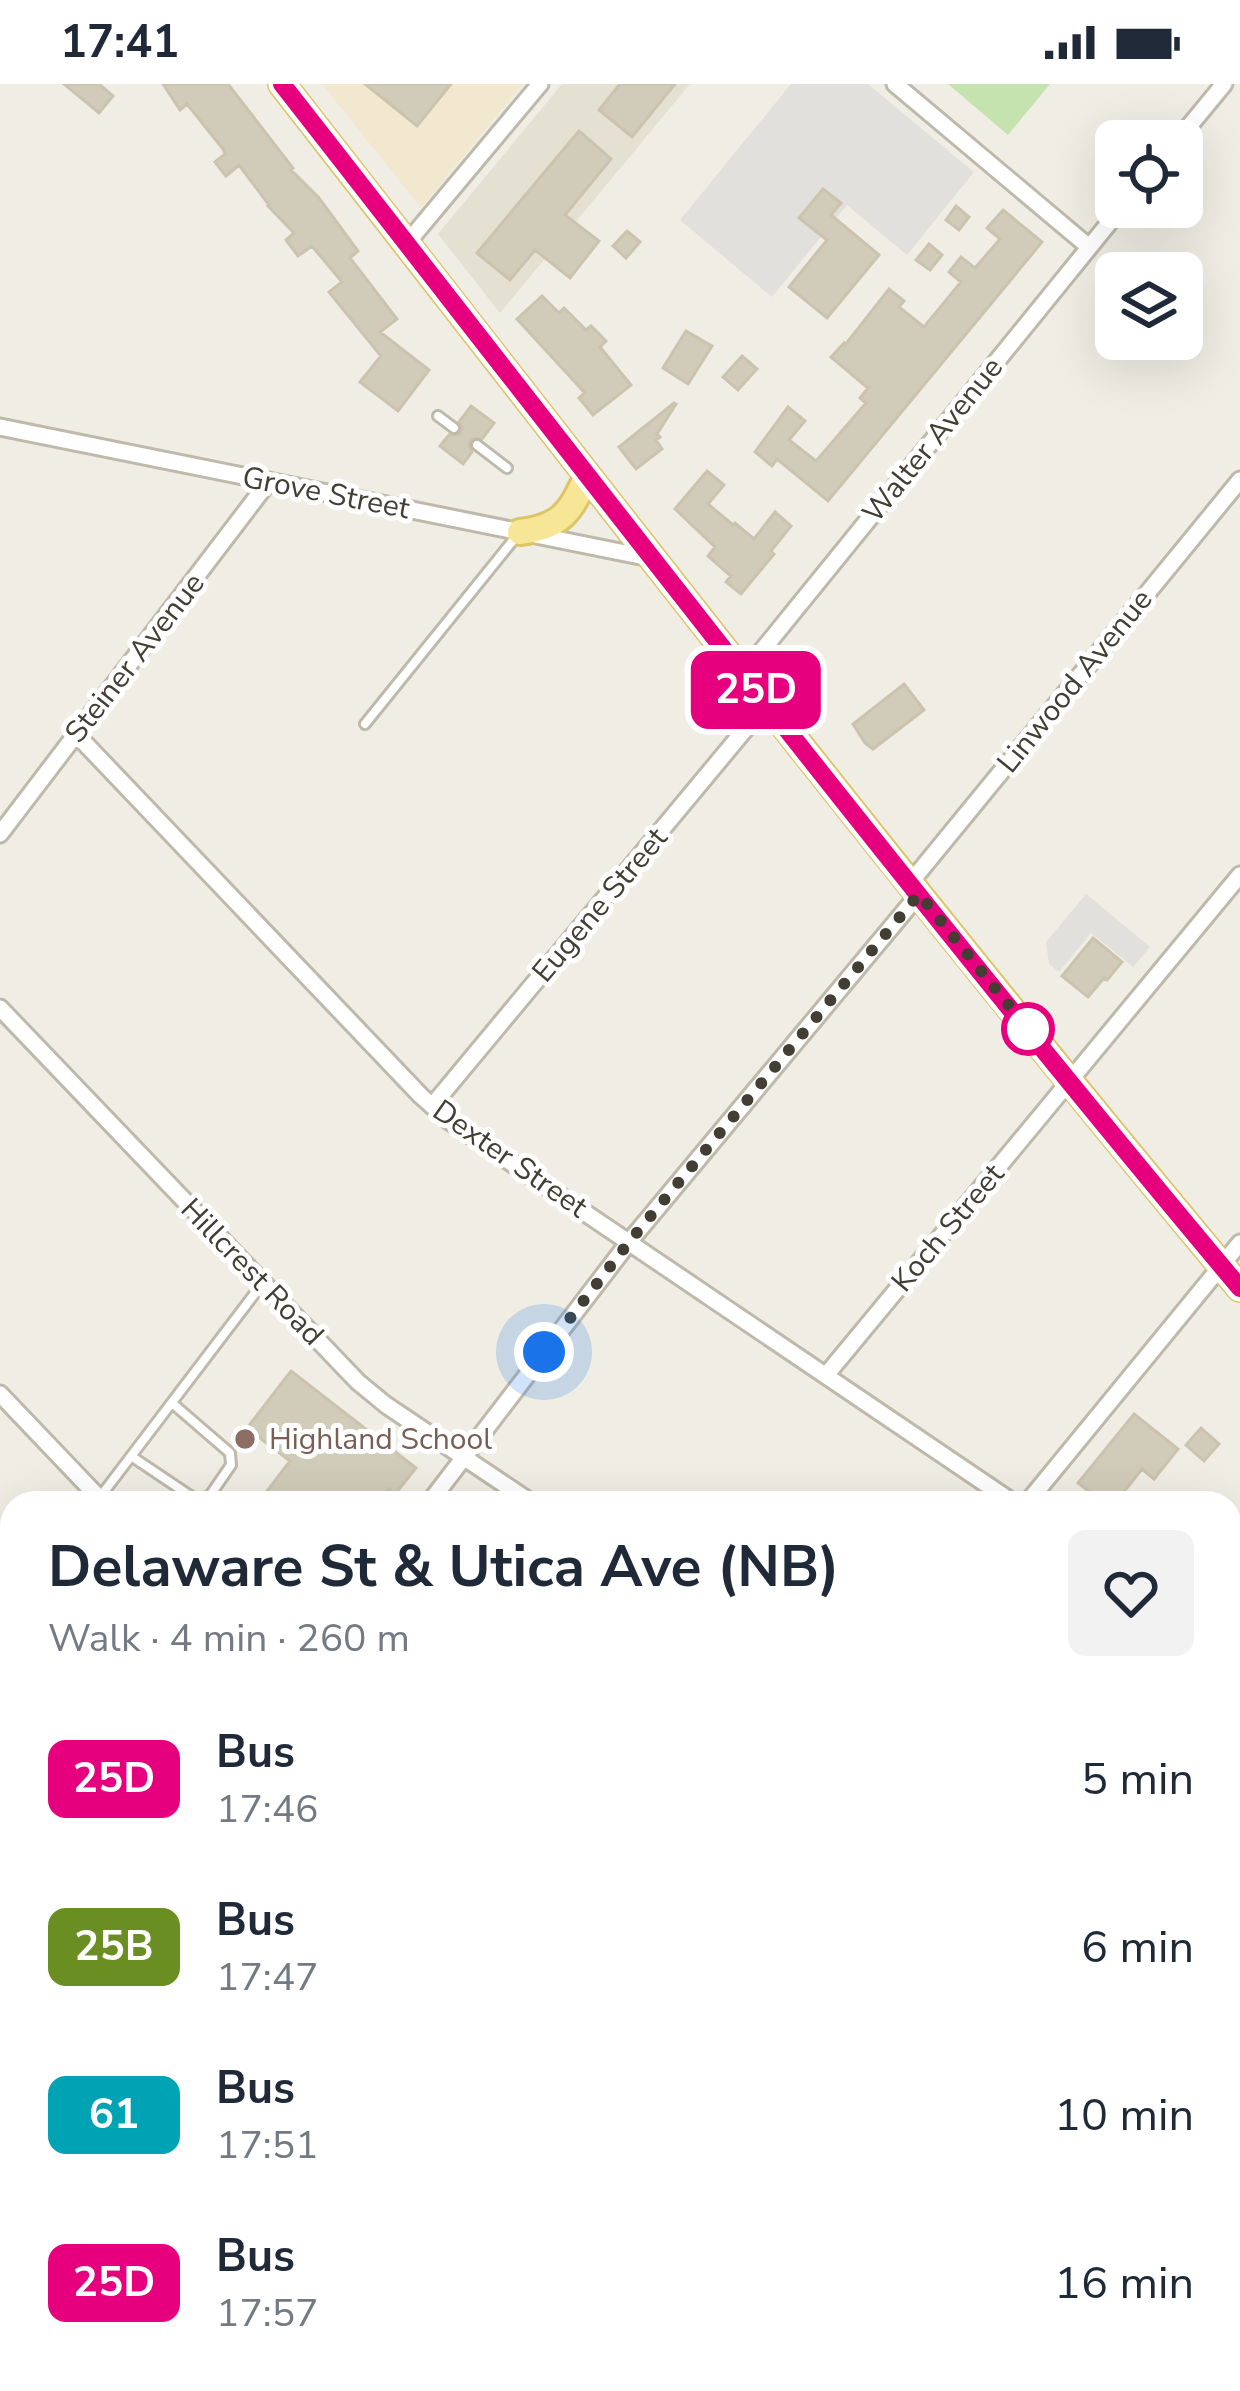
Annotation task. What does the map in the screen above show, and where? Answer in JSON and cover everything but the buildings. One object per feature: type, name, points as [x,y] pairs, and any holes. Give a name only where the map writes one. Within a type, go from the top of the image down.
[{"type":"main road","points":[[282,84],[743,674],[1240,1288]]},
{"type":"main road","points":[[520,532],[542,529],[559,520],[574,504],[587,476]]},
{"type":"street","points":[[407,243],[540,84]]},
{"type":"street","points":[[895,84],[1089,248]]},
{"type":"street","points":[[1194,120],[1224,84]]},
{"type":"street","name":"Walter Avenue","points":[[743,674],[1105,228]]},
{"type":"street","name":"Grove Street","points":[[0,427],[652,559]]},
{"type":"street","name":"Linwood Avenue","points":[[438,1491],[629,1242],[1240,480]]},
{"type":"street","name":"Steiner Avenue","points":[[0,834],[269,482]]},
{"type":"street","name":"Eugene Street","points":[[432,1106],[767,704]]},
{"type":"street","name":"Dexter Street","points":[[76,734],[448,1120],[997,1491]]},
{"type":"street","name":"Koch Street","points":[[826,1374],[1240,875]]},
{"type":"street","name":"Hillcrest Road","points":[[0,1009],[358,1382],[514,1491]]},
{"type":"street","points":[[1037,1491],[1240,1243]]},
{"type":"street","points":[[0,1394],[93,1491]]},
{"type":"lane","points":[[438,416],[454,428]]},
{"type":"lane","points":[[477,445],[507,468]]},
{"type":"lane","points":[[364,724],[520,532]]},
{"type":"lane","points":[[108,1491],[263,1283]]},
{"type":"lane","points":[[172,1403],[230,1453],[231,1465],[213,1491]]},
{"type":"lane","points":[[131,1456],[183,1491]]},
{"type":"shaded area","points":[[322,84],[523,84],[421,208]]},
{"type":"shaded area","points":[[562,84],[690,84],[500,313],[438,234]]},
{"type":"shaded area","points":[[791,84],[868,84],[974,172],[907,255],[847,205],[772,297],[680,220]]},
{"type":"shaded area","points":[[1086,894],[1150,947],[1133,967],[1091,933],[1059,972],[1049,964],[1046,942]]},
{"type":"green space","points":[[948,84],[1050,84],[1008,135]]},
{"type":"bus line","name":"25D","points":[[282,84],[674,587],[1240,1288]]},
{"type":"place","name":"Highland School","points":[[245,1439]]},
{"type":"route","points":[[544,1352],[629,1242],[919,894],[1028,1029]]}]
